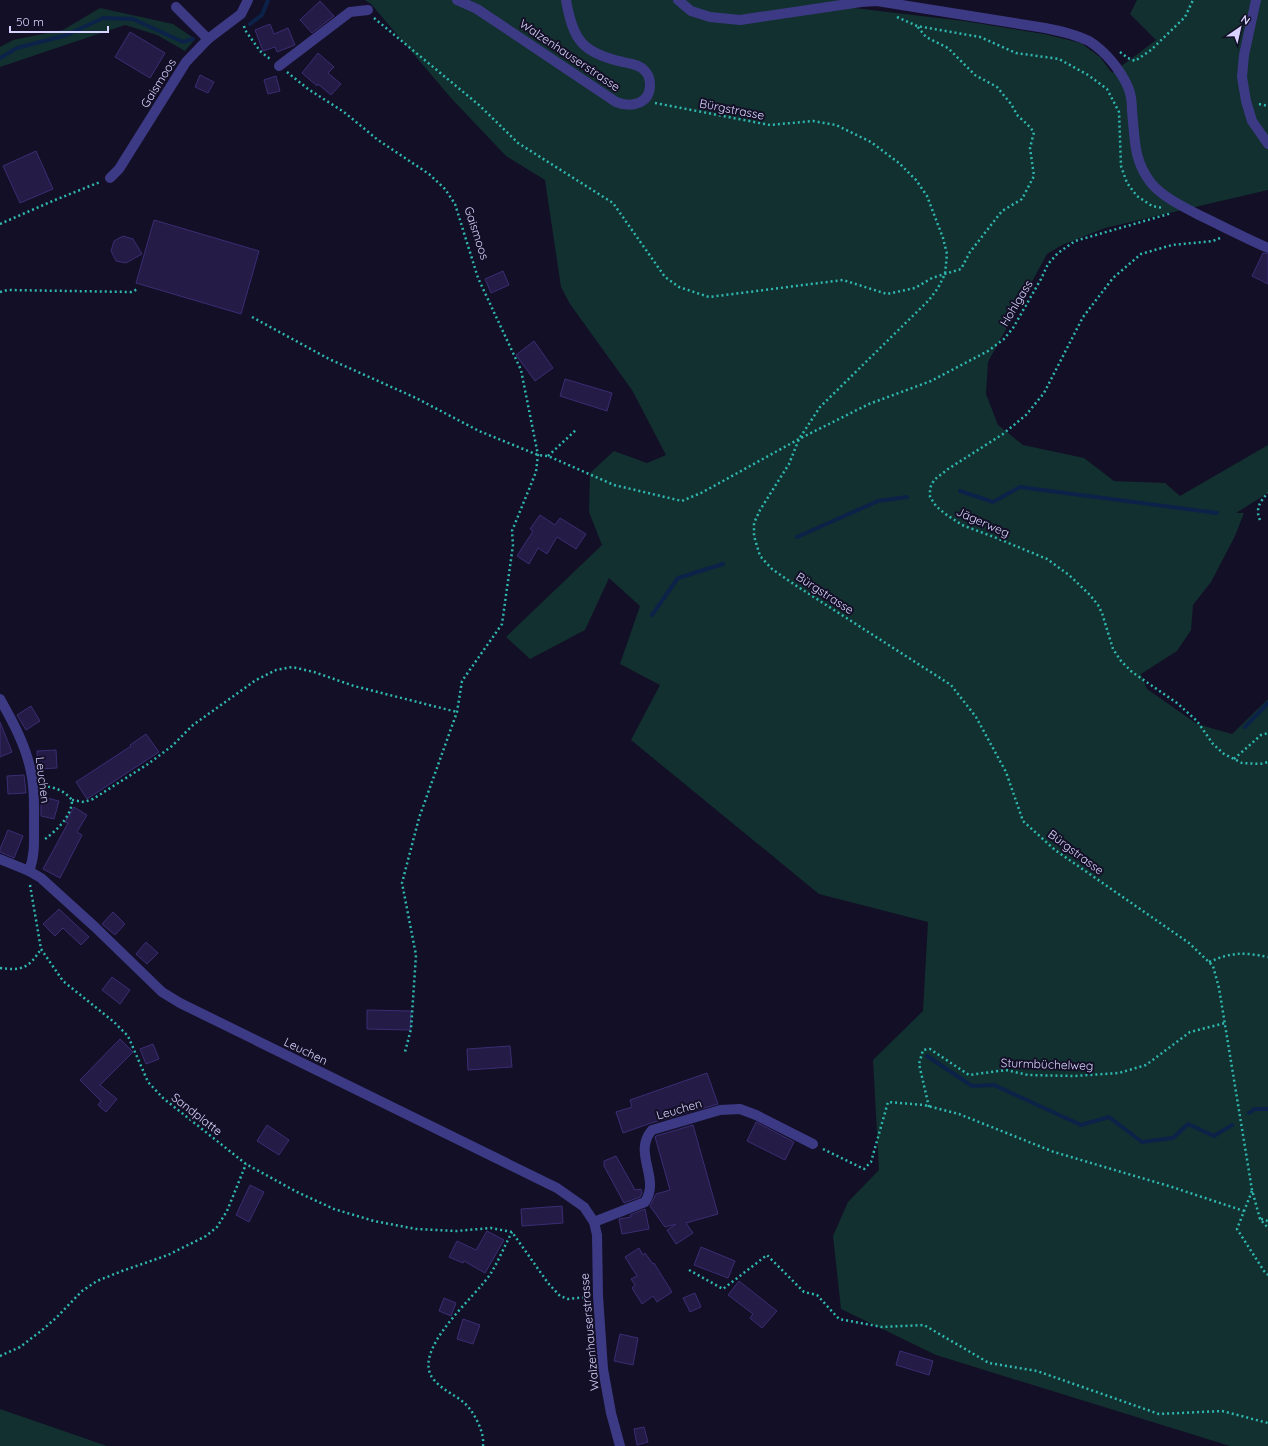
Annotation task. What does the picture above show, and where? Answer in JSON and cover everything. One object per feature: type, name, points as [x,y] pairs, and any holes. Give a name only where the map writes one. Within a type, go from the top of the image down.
[{"type":"street","name":"Gaismoos","points":[[110,178],[119,169],[186,62],[208,39],[241,14],[248,0]]},
{"type":"street","name":"Walzenhauserstrasse","points":[[458,0],[478,9],[616,102],[632,105],[644,100],[649,93],[650,87],[648,76],[645,71],[638,65],[598,55],[583,45],[569,21],[566,0]]},
{"type":"street","points":[[678,0],[692,11],[710,17],[740,20],[861,2],[877,1],[1045,28],[1066,32],[1089,41],[1108,57],[1119,70],[1128,88],[1132,110],[1135,148],[1140,162],[1151,182],[1168,198],[1268,248]]},
{"type":"street","points":[[1256,0],[1244,55],[1242,77],[1246,101],[1252,121],[1268,144]]},
{"type":"street","points":[[176,6],[208,39]]},
{"type":"street","points":[[279,66],[350,12],[368,10]]},
{"type":"street","name":"Leuchen","points":[[0,698],[17,729],[26,753],[33,784],[34,847],[33,859],[29,870]]},
{"type":"street","name":"Leuchen","points":[[0,859],[29,870],[41,878],[162,992],[180,1003],[557,1188],[584,1207],[594,1222],[597,1235],[597,1262]]},
{"type":"street","name":"Leuchen","points":[[594,1222],[645,1202],[649,1197],[651,1186],[644,1148],[647,1136],[652,1130],[720,1110],[740,1110],[756,1115],[813,1144]]},
{"type":"street","name":"Walzenhauserstrasse","points":[[597,1262],[603,1369],[611,1413],[620,1446]]},
{"type":"path","points":[[1117,50],[1135,61],[1151,50],[1185,17],[1193,0]]},
{"type":"path","points":[[368,10],[376,21],[479,106],[518,143],[613,203],[665,277],[679,287],[709,297],[843,280],[887,294],[915,288],[932,278],[960,269],[970,252],[1002,211],[1022,199],[1034,176],[1030,148],[1034,132],[1028,124],[1018,116],[1011,104],[997,87],[975,75],[948,48],[926,37],[917,26],[980,38],[1016,53],[1059,59],[1088,75],[1107,89],[1119,112],[1121,166],[1127,183],[1137,196],[1152,206],[1165,208]]},
{"type":"path","name":"Gaismoos","points":[[241,14],[245,30],[260,51],[308,89],[344,112],[378,140],[429,174],[445,189],[455,204],[478,278],[521,370],[538,455],[536,472],[512,531],[513,545],[502,624],[462,681],[457,712],[419,818],[402,883],[416,955],[411,1029],[405,1052]]},
{"type":"path","name":"Bürgstrasse","points":[[644,100],[770,125],[813,121],[836,125],[871,142],[900,163],[916,180],[927,196],[943,238],[947,254],[945,274],[938,288],[929,300],[820,407],[799,439],[789,464],[760,510],[754,523],[754,536],[760,556],[772,569],[795,585],[952,685],[976,717],[1006,772],[1023,821],[1055,850],[1189,943],[1213,966],[1219,988],[1252,1190],[1260,1219],[1268,1228]]},
{"type":"path","points":[[0,224],[110,178]]},
{"type":"path","name":"Hohlgass","points":[[252,317],[329,359],[416,398],[479,430],[538,455],[548,456],[614,485],[682,501],[703,492],[799,439],[869,404],[931,381],[988,351],[1004,339],[1013,328],[1048,264],[1064,248],[1075,241],[1178,211]]},
{"type":"path","name":"Jägerweg","points":[[1230,230],[1228,234],[1213,241],[1172,245],[1141,254],[1113,278],[1083,317],[1044,392],[1026,415],[1003,434],[948,468],[934,480],[930,488],[930,497],[936,506],[962,525],[1047,560],[1069,575],[1098,604],[1113,649],[1121,661],[1132,672],[1177,703],[1197,721],[1218,749],[1224,754],[1242,762],[1260,764],[1268,762]]},
{"type":"path","points":[[0,292],[16,290],[131,292],[138,289]]},
{"type":"path","points":[[548,456],[577,429]]},
{"type":"path","points":[[1260,520],[1258,514],[1259,502],[1268,493]]},
{"type":"path","points":[[33,784],[52,787],[63,791],[72,800],[84,802],[93,799],[148,764],[172,746],[193,725],[256,680],[276,670],[292,667],[314,672],[354,686],[457,712]]},
{"type":"path","points":[[1234,759],[1261,735],[1268,733]]},
{"type":"path","points":[[34,847],[54,832],[67,816],[72,807],[72,800]]},
{"type":"path","points":[[0,968],[12,970],[22,969],[36,958],[41,949],[29,870]]},
{"type":"path","name":"Sandplatte","points":[[41,949],[63,981],[114,1022],[128,1036],[148,1082],[163,1098],[246,1164],[297,1192],[334,1209],[374,1221],[416,1229],[456,1231],[491,1228],[512,1232]]},
{"type":"path","points":[[1209,962],[1225,956],[1249,953],[1268,957]]},
{"type":"path","name":"Sturmbüchelweg","points":[[929,1106],[919,1064],[923,1050],[930,1049],[969,1075],[1006,1070],[1028,1075],[1074,1076],[1119,1073],[1146,1065],[1190,1032],[1225,1023]]},
{"type":"path","points":[[813,1144],[864,1169],[871,1162],[888,1102],[929,1106],[959,1114],[1054,1152],[1165,1185],[1244,1211]]},
{"type":"path","points":[[0,1356],[20,1347],[41,1332],[82,1291],[97,1281],[168,1256],[206,1236],[217,1227],[227,1211],[246,1164]]},
{"type":"path","points":[[1252,1190],[1237,1229],[1268,1275]]},
{"type":"path","points":[[1260,1219],[1268,1221]]},
{"type":"path","points":[[484,1446],[481,1429],[474,1414],[463,1401],[440,1387],[433,1379],[428,1368],[430,1355],[436,1341],[457,1312],[490,1274],[512,1232],[548,1283],[560,1296],[568,1299],[598,1296]]},
{"type":"path","points":[[689,1270],[723,1289],[767,1255],[804,1292],[817,1295],[839,1319],[882,1327],[924,1325],[988,1363],[1037,1371],[1159,1414],[1222,1411],[1268,1423]]},
{"type":"green space","points":[[365,0],[852,0],[854,8],[964,21],[1044,34],[1081,43],[1100,57],[1112,73],[1156,40],[1130,14],[1137,0],[1268,0],[1268,190],[1105,228],[1062,245],[1047,254],[988,362],[986,394],[998,425],[1023,445],[1084,458],[1114,481],[1165,483],[1180,496],[1268,445],[1268,493],[1236,513],[1244,513],[1235,536],[1211,582],[1193,605],[1191,630],[1177,651],[1141,674],[1147,689],[1197,724],[1232,734],[1268,699],[1268,1446],[1230,1446],[936,1355],[841,1309],[833,1236],[848,1202],[879,1170],[873,1060],[923,1011],[928,922],[819,894],[631,740],[660,685],[620,664],[640,606],[609,578],[585,630],[530,659],[506,637],[602,545],[589,512],[590,473],[614,451],[647,463],[666,455],[632,390],[570,304],[561,287],[545,180],[506,156],[451,98],[371,4]]},
{"type":"green space","points":[[100,8],[173,24],[195,39],[185,51],[157,35],[125,25],[0,67],[0,47],[13,40],[63,30]]},
{"type":"green space","points":[[0,1409],[107,1446],[0,1446]]},
{"type":"building","points":[[320,1],[334,16],[312,33],[300,20]]},
{"type":"building","points":[[270,24],[274,34],[288,28],[295,45],[277,52],[275,47],[263,51],[255,30]]},
{"type":"building","points":[[130,32],[165,53],[150,78],[115,57]]},
{"type":"building","points":[[318,53],[334,67],[328,73],[341,84],[331,95],[318,84],[317,86],[302,73]]},
{"type":"building","points":[[200,75],[214,82],[208,93],[195,87]]},
{"type":"building","points":[[276,76],[280,91],[268,94],[264,80]]},
{"type":"building","points":[[36,151],[53,189],[20,203],[3,166]]},
{"type":"building","points":[[154,220],[259,251],[241,314],[136,283]]},
{"type":"building","points":[[123,236],[133,239],[142,254],[126,263],[116,261],[111,251],[114,241]]},
{"type":"building","points":[[1263,253],[1268,254],[1268,284],[1252,276]]},
{"type":"building","points":[[503,271],[509,285],[491,293],[485,279]]},
{"type":"building","points":[[534,341],[553,368],[535,381],[516,355]]},
{"type":"building","points":[[565,379],[612,393],[607,411],[560,396]]},
{"type":"building","points":[[540,515],[555,525],[560,518],[586,534],[576,549],[557,537],[547,554],[538,548],[529,564],[517,556],[533,531],[530,529]]},
{"type":"building","points":[[31,706],[40,721],[26,730],[17,715]]},
{"type":"building","points":[[0,722],[12,752],[0,757]]},
{"type":"building","points":[[146,734],[159,752],[87,799],[76,782],[131,746],[130,745]]},
{"type":"building","points":[[56,750],[57,768],[38,769],[37,751]]},
{"type":"building","points":[[24,775],[26,793],[8,794],[7,776]]},
{"type":"building","points":[[43,797],[59,801],[54,819],[41,816]]},
{"type":"building","points":[[74,807],[87,815],[77,832],[82,835],[60,878],[43,869],[68,823],[65,822]]},
{"type":"building","points":[[8,830],[23,836],[14,858],[0,852]]},
{"type":"building","points":[[59,909],[89,937],[81,945],[63,928],[55,936],[43,924]]},
{"type":"building","points":[[113,912],[125,924],[115,935],[102,924]]},
{"type":"building","points":[[146,942],[158,953],[147,964],[136,954]]},
{"type":"building","points":[[112,977],[130,990],[120,1004],[102,990]]},
{"type":"building","points":[[367,1010],[411,1011],[410,1030],[367,1029]]},
{"type":"building","points":[[120,1039],[133,1052],[100,1085],[117,1099],[106,1112],[98,1105],[101,1101],[80,1080]]},
{"type":"building","points":[[153,1044],[159,1059],[146,1064],[140,1049]]},
{"type":"building","points":[[510,1046],[512,1067],[468,1070],[467,1049]]},
{"type":"building","points":[[707,1073],[718,1104],[651,1123],[623,1133],[616,1112],[632,1107],[630,1100]]},
{"type":"building","points":[[756,1122],[794,1142],[785,1160],[747,1141]]},
{"type":"building","points":[[267,1125],[289,1140],[279,1155],[257,1141]]},
{"type":"building","points":[[693,1125],[718,1214],[686,1223],[693,1233],[676,1244],[667,1230],[676,1224],[665,1227],[650,1206],[656,1194],[670,1190],[655,1137]]},
{"type":"building","points":[[616,1156],[635,1190],[641,1189],[642,1193],[640,1197],[624,1203],[604,1166],[604,1161]]},
{"type":"building","points":[[250,1185],[264,1192],[249,1222],[236,1215]]},
{"type":"building","points":[[562,1206],[563,1223],[522,1226],[521,1209]]},
{"type":"building","points":[[645,1209],[649,1229],[622,1234],[619,1219],[631,1217],[630,1215]]},
{"type":"building","points":[[487,1231],[504,1240],[485,1273],[464,1261],[463,1263],[449,1257],[457,1241],[476,1250]]},
{"type":"building","points":[[701,1247],[735,1261],[728,1278],[694,1265]]},
{"type":"building","points":[[639,1248],[643,1255],[645,1253],[653,1264],[654,1263],[672,1292],[657,1302],[653,1296],[642,1304],[632,1288],[635,1285],[631,1279],[637,1276],[625,1257]]},
{"type":"building","points":[[739,1281],[777,1311],[762,1328],[750,1318],[753,1314],[728,1295]]},
{"type":"building","points":[[695,1293],[701,1307],[690,1312],[683,1298]]},
{"type":"building","points":[[444,1298],[456,1303],[451,1316],[439,1311]]},
{"type":"building","points":[[463,1319],[480,1325],[473,1344],[457,1339]]},
{"type":"building","points":[[620,1334],[638,1338],[633,1365],[614,1361]]},
{"type":"building","points":[[900,1351],[933,1361],[929,1375],[896,1365]]},
{"type":"building","points":[[644,1427],[648,1442],[637,1445],[634,1429]]},
{"type":"waterway","points":[[250,24],[262,15],[268,0]]},
{"type":"waterway","points":[[0,58],[17,48],[67,35],[103,18],[133,19],[183,42],[193,39]]},
{"type":"waterway","points":[[960,491],[993,502],[1020,487],[1217,513]]},
{"type":"waterway","points":[[797,537],[878,501],[907,497]]},
{"type":"waterway","points":[[652,615],[678,578],[723,564]]},
{"type":"waterway","points":[[1245,727],[1268,703]]},
{"type":"waterway","points":[[927,1056],[972,1086],[994,1085],[1081,1125],[1109,1117],[1142,1142],[1173,1138],[1188,1124],[1214,1136],[1232,1125]]},
{"type":"waterway","points":[[1249,1113],[1255,1109],[1268,1109]]}]
